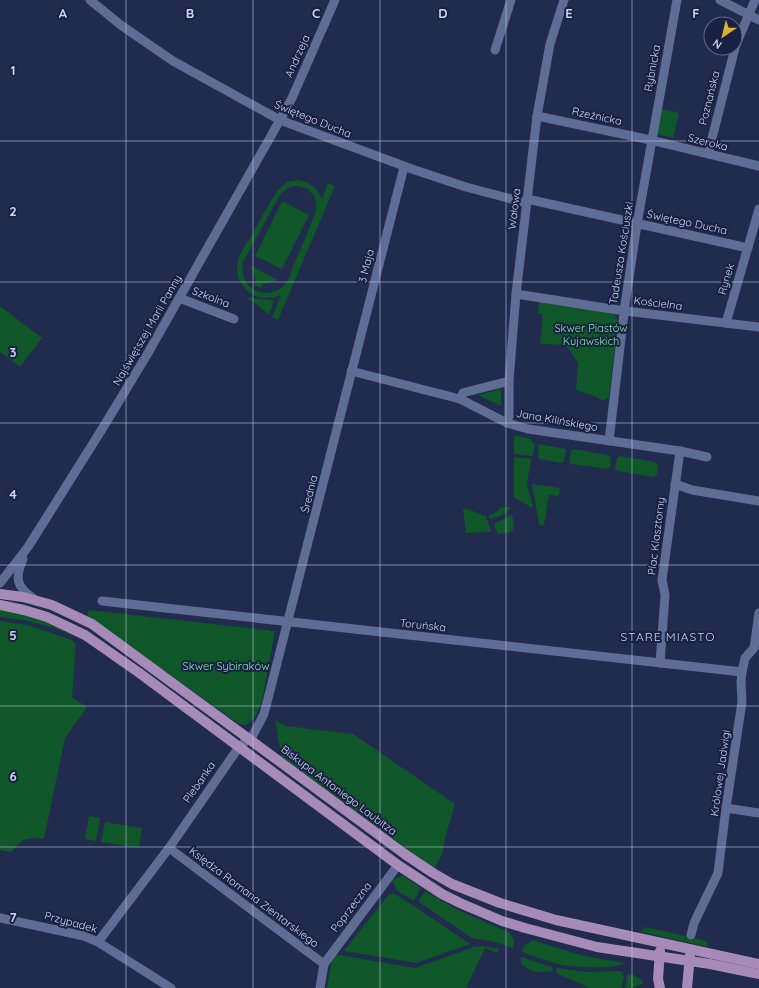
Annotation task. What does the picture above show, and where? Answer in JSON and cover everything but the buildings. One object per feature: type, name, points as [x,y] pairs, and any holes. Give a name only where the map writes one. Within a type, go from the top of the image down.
[{"type":"main road","name":"Biskupa Antoniego Laubitza","points":[[0,594],[37,601],[72,614],[92,624],[406,855],[452,884],[529,913],[759,964]]},
{"type":"main road","points":[[0,605],[47,617],[85,635],[398,865],[442,894],[460,903],[502,921],[590,946],[689,960],[759,974]]},
{"type":"main road","points":[[660,988],[658,979],[662,943]]},
{"type":"main road","points":[[687,988],[691,949]]},
{"type":"street","name":"Świętego Ducha","points":[[90,0],[122,26],[173,61],[280,120],[404,167],[466,187],[748,248]]},
{"type":"street","name":"Andrzeja","points":[[280,120],[295,91],[334,0]]},
{"type":"street","points":[[495,50],[511,0]]},
{"type":"street","name":"Wałowa","points":[[507,423],[509,416],[509,380],[516,294],[537,116],[550,44],[564,0]]},
{"type":"street","name":"Rybnicka","points":[[651,140],[677,0]]},
{"type":"street","points":[[720,0],[759,20]]},
{"type":"street","name":"Poznańska","points":[[743,27],[755,0]]},
{"type":"street","name":"Poznańska","points":[[708,154],[733,56]]},
{"type":"street","name":"Rzeźnicka","points":[[537,116],[651,140]]},
{"type":"street","name":"Najświętszej Marii Panny","points":[[0,583],[28,547],[108,420],[148,353],[280,120]]},
{"type":"street","name":"Szeroka","points":[[651,140],[759,166]]},
{"type":"street","name":"Tadeusza Kościuszki","points":[[609,441],[624,311],[651,140]]},
{"type":"street","name":"3 Maja","points":[[351,371],[404,167]]},
{"type":"street","name":"Rynek","points":[[726,323],[759,209]]},
{"type":"street","name":"Kościelna","points":[[516,294],[624,311],[726,323]]},
{"type":"street","name":"Szkolna","points":[[179,298],[234,319]]},
{"type":"street","points":[[726,323],[759,327]]},
{"type":"street","name":"Jana Kilińskiego","points":[[351,371],[460,399],[507,423],[538,431],[609,441]]},
{"type":"street","name":"Średnia","points":[[288,622],[351,371]]},
{"type":"street","points":[[460,399],[463,393],[509,380]]},
{"type":"street","points":[[609,441],[680,451],[707,457]]},
{"type":"street","name":"Plac Klasztorny","points":[[660,663],[665,595],[662,580],[680,451]]},
{"type":"street","name":"Plac Klasztorny","points":[[675,484],[692,490],[759,501]]},
{"type":"street","name":"Najświętszej Marii Panny","points":[[28,547],[19,567],[18,582],[19,586],[24,592],[37,601]]},
{"type":"street","name":"Toruńska","points":[[102,601],[742,672]]},
{"type":"street","name":"Królowej Jadwigi","points":[[692,935],[694,923],[718,873],[742,702],[742,672],[745,658],[757,648],[759,613]]},
{"type":"street","name":"Plebanka","points":[[98,942],[168,848],[239,747],[253,735],[264,714],[288,622]]},
{"type":"street","points":[[726,808],[759,813]]},
{"type":"street","name":"Księdza Romana Zientarskiego","points":[[168,848],[324,964]]},
{"type":"street","name":"Poprzeczna","points":[[320,988],[324,964],[398,865]]},
{"type":"street","name":"Przypadek","points":[[0,918],[84,936],[98,942],[170,988]]},
{"type":"green space","points":[[662,109],[679,113],[673,138],[656,134]]},
{"type":"green space","points":[[299,180],[307,183],[316,189],[322,199],[328,183],[335,186],[278,320],[272,317],[281,295],[261,298],[253,295],[241,284],[237,273],[237,266],[243,250],[267,206],[278,190],[287,182]],"holes":[[[290,187],[306,188],[313,194],[316,208],[315,214],[290,276],[281,288],[273,292],[265,293],[257,291],[250,287],[245,281],[242,270],[243,262],[281,193]]]},
{"type":"green space","points":[[282,201],[309,215],[282,269],[255,256]]},
{"type":"green space","points":[[251,266],[278,280],[263,284],[261,288],[254,285],[256,281]]},
{"type":"green space","points":[[248,298],[273,300],[272,308],[268,314],[249,300]]},
{"type":"green space","name":"Skwer Piastów Kujawskich","points":[[539,302],[614,312],[618,323],[608,398],[602,401],[595,396],[576,390],[578,363],[566,345],[540,344],[543,314],[538,313]]},
{"type":"green space","points":[[0,306],[42,338],[20,367],[0,352]]},
{"type":"green space","points":[[501,389],[501,406],[478,395]]},
{"type":"green space","points":[[515,435],[531,439],[535,445],[533,455],[514,454]]},
{"type":"green space","points":[[539,444],[566,449],[564,461],[562,463],[540,459],[538,456]]},
{"type":"green space","points":[[573,449],[608,455],[611,458],[610,467],[607,469],[571,464],[569,462],[571,451]]},
{"type":"green space","points":[[619,456],[655,462],[658,465],[657,475],[653,477],[618,471],[615,468]]},
{"type":"green space","points":[[514,457],[531,459],[527,484],[532,508],[514,497]]},
{"type":"green space","points":[[532,484],[560,488],[559,496],[549,495],[544,525],[539,524]]},
{"type":"green space","points":[[501,507],[511,507],[502,516],[489,518],[489,515],[495,513]]},
{"type":"green space","points":[[463,509],[486,516],[491,532],[466,533]]},
{"type":"green space","points":[[511,514],[514,524],[513,530],[509,533],[498,534],[494,524]]},
{"type":"green space","points":[[0,609],[53,624],[80,638],[54,628],[23,620],[0,617]]},
{"type":"green space","name":"Skwer Sybiraków","points":[[89,610],[275,631],[262,701],[255,717],[247,725],[239,724],[87,616]]},
{"type":"green space","points":[[0,621],[28,625],[72,640],[76,644],[72,697],[87,707],[65,738],[44,839],[33,838],[22,841],[11,852],[0,850]]},
{"type":"green space","points":[[275,720],[286,726],[353,734],[455,804],[445,838],[443,851],[435,868],[426,863],[281,756]]},
{"type":"green space","points":[[89,816],[100,818],[96,841],[85,839]]},
{"type":"green space","points":[[105,822],[142,828],[139,848],[101,842]]},
{"type":"green space","points":[[404,876],[421,888],[414,901],[396,890],[395,885],[391,881]]},
{"type":"green space","points":[[425,891],[458,910],[510,933],[514,940],[513,948],[495,942],[472,938],[420,903],[419,900]]},
{"type":"green space","points":[[393,893],[470,944],[416,963],[344,951],[388,895]]},
{"type":"green space","points":[[645,927],[703,940],[707,942],[708,947],[641,932]]},
{"type":"green space","points":[[532,940],[580,955],[624,963],[612,967],[582,967],[558,964],[522,952],[524,946]]},
{"type":"green space","points":[[484,946],[499,949],[497,953],[485,948],[466,988],[327,988],[334,954],[415,968],[474,947]]},
{"type":"green space","points":[[521,957],[552,967],[553,972],[537,972],[531,970],[521,963]]},
{"type":"green space","points":[[557,968],[586,972],[621,971],[624,976],[622,987],[590,988],[556,973]]},
{"type":"green space","points":[[628,974],[639,978],[643,983],[632,988],[625,988]]},
{"type":"district","name":"STARE MIASTO","points":[[668,636]]}]
